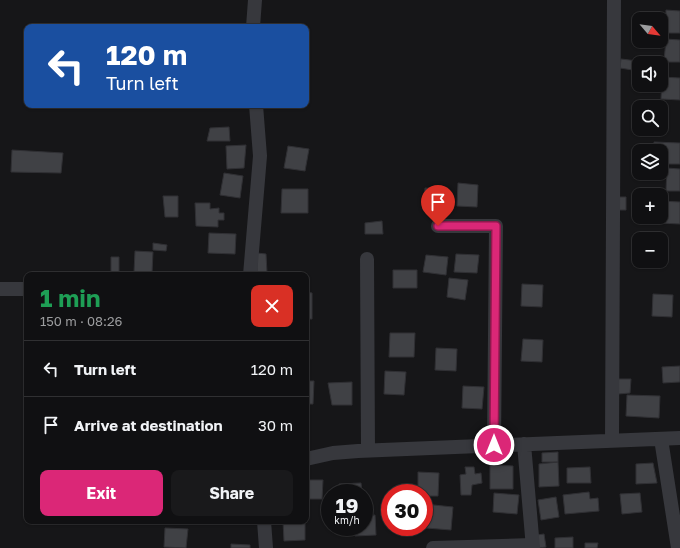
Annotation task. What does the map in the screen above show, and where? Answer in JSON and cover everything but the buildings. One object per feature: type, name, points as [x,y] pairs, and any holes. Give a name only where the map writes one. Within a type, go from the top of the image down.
[{"type":"street","points":[[253,24],[252,14],[255,0]]},
{"type":"street","points":[[612,440],[614,0]]},
{"type":"street","points":[[250,272],[260,156],[256,108]]},
{"type":"street","points":[[438,226],[496,226],[494,445]]},
{"type":"street","points":[[367,259],[368,450]]},
{"type":"street","points":[[0,289],[24,289]]},
{"type":"street","points":[[309,458],[333,453],[368,450],[680,438]]},
{"type":"street","points":[[661,439],[678,548]]},
{"type":"street","points":[[433,548],[533,546],[524,444]]},
{"type":"street","points":[[264,524],[266,548]]},
{"type":"route","points":[[438,226],[496,226],[494,445]]}]
